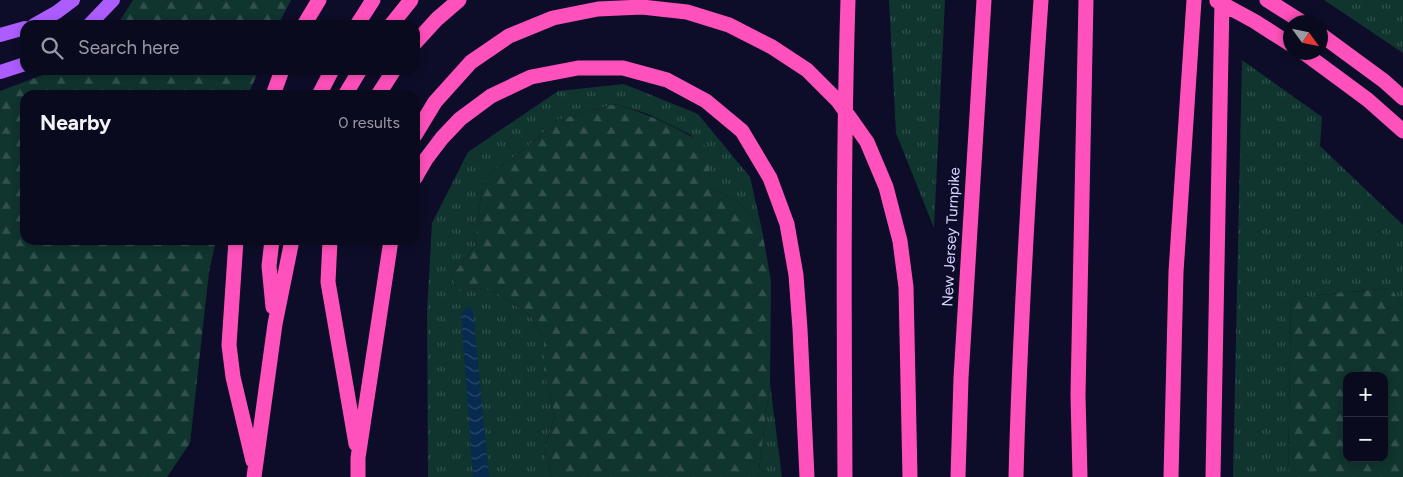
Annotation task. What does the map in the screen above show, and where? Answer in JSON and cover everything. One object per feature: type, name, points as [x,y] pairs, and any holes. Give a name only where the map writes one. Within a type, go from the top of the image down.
[{"type":"highway","points":[[307,20],[318,0]]},
{"type":"highway","points":[[360,20],[373,0]]},
{"type":"highway","points":[[395,20],[411,0]]},
{"type":"highway","points":[[420,38],[437,19],[459,0]]},
{"type":"highway","points":[[845,477],[844,130],[848,0]]},
{"type":"highway","name":"New Jersey Turnpike","points":[[958,477],[961,378],[984,0]]},
{"type":"highway","points":[[1016,477],[1019,367],[1042,0]]},
{"type":"highway","points":[[1080,477],[1078,395],[1086,0]]},
{"type":"highway","points":[[1171,477],[1176,272],[1194,0]]},
{"type":"highway","points":[[1216,0],[1283,40]]},
{"type":"highway","points":[[1213,477],[1222,0]]},
{"type":"highway","points":[[1267,0],[1291,15]]},
{"type":"highway","points":[[420,127],[435,102],[471,62],[509,36],[553,18],[598,9],[642,6],[687,12],[729,25],[772,48],[807,70],[838,101],[867,142],[886,187],[900,241],[906,287],[910,477]]},
{"type":"highway","points":[[1328,40],[1384,81],[1403,98]]},
{"type":"highway","points":[[1314,60],[1368,100],[1403,130]]},
{"type":"highway","points":[[420,169],[442,138],[460,119],[491,96],[531,77],[578,68],[623,68],[667,80],[706,101],[742,132],[770,178],[787,224],[796,275],[800,320],[807,477]]},
{"type":"highway","points":[[275,90],[280,75]]},
{"type":"highway","points":[[322,90],[329,75]]},
{"type":"highway","points":[[348,90],[357,75]]},
{"type":"highway","points":[[381,90],[391,75]]},
{"type":"highway","points":[[236,245],[229,345],[232,377],[254,473]]},
{"type":"highway","points":[[271,245],[269,266],[275,324]]},
{"type":"highway","points":[[254,473],[275,324],[291,245]]},
{"type":"highway","points":[[330,245],[328,282],[358,458]]},
{"type":"highway","points":[[358,477],[358,458],[390,245]]},
{"type":"main road","points":[[43,20],[58,12],[72,0]]},
{"type":"main road","points":[[94,20],[113,0]]},
{"type":"main road","points":[[0,35],[20,29]]},
{"type":"main road","points":[[0,72],[20,66]]},
{"type":"green space","points":[[133,0],[291,0],[281,20],[120,20]]},
{"type":"green space","points":[[889,0],[945,0],[934,228],[896,133]]},
{"type":"green space","points":[[1324,0],[1403,0],[1403,53]]},
{"type":"green space","points":[[1242,60],[1322,117],[1320,146],[1403,225],[1403,306],[1390,288],[1291,298],[1288,477],[1233,477]]},
{"type":"green space","points":[[43,75],[257,75],[250,90],[20,90],[20,245],[215,245],[209,272],[190,443],[167,477],[0,477],[0,91]]},
{"type":"green space","points":[[624,84],[698,114],[750,177],[762,230],[740,203],[709,187],[691,135],[648,114],[616,104],[557,120],[526,148],[483,179],[475,246],[452,276],[456,290],[478,288],[497,293],[530,315],[544,337],[544,370],[555,415],[544,450],[552,477],[428,477],[427,312],[432,223],[468,152],[558,91]]},
{"type":"green space","points":[[616,104],[665,123],[710,149],[709,187],[740,203],[762,230],[771,281],[770,384],[758,477],[552,477],[544,450],[555,415],[544,370],[544,337],[530,315],[497,293],[478,288],[456,291],[452,276],[475,246],[483,179],[526,148],[557,120]]},
{"type":"green space","points":[[1391,288],[1403,306],[1403,477],[1288,477],[1291,298]]},
{"type":"green space","points":[[770,384],[782,477],[758,477]]},
{"type":"water","points":[[467,308],[471,308],[473,311],[489,477],[473,477],[461,314]]}]
